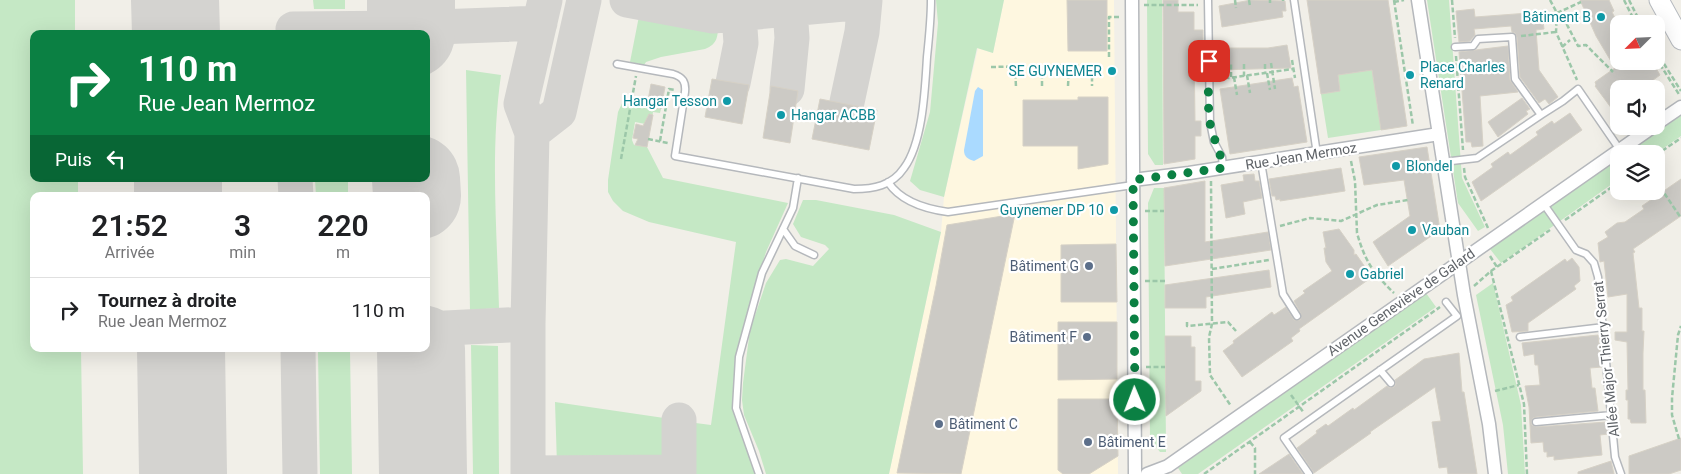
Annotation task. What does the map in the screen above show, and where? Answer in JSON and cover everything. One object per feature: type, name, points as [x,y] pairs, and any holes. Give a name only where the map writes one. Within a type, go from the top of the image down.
[{"type":"street","points":[[1132,0],[1134,367],[1140,474]]},
{"type":"street","points":[[1418,0],[1464,294],[1488,417],[1495,474]]},
{"type":"street","points":[[1659,0],[1681,40]]},
{"type":"street","name":"Avenue Geneviève de Galard","points":[[1665,118],[1681,107]]},
{"type":"street","name":"Rue Jean Mermoz","points":[[1133,183],[1439,134]]},
{"type":"street","name":"Avenue Geneviève de Galard","points":[[1627,145],[1641,135]]},
{"type":"street","name":"Avenue Geneviève de Galard","points":[[1140,474],[1168,466],[1493,238],[1545,206],[1610,157]]},
{"type":"lane","points":[[617,64],[681,77],[686,86],[675,156],[854,189],[881,187],[898,176],[905,168],[920,124],[931,0]]},
{"type":"lane","points":[[1294,0],[1317,154]]},
{"type":"lane","points":[[1208,2],[1210,122],[1214,142],[1222,157],[1217,169]]},
{"type":"lane","points":[[1455,47],[1473,46],[1478,39],[1512,38],[1515,79],[1540,115]]},
{"type":"lane","points":[[1443,162],[1477,158],[1564,101],[1578,89],[1617,145]]},
{"type":"lane","points":[[1261,162],[1283,294],[1298,316]]},
{"type":"lane","points":[[759,474],[736,408],[739,357],[762,273],[793,208],[798,178]]},
{"type":"lane","points":[[888,182],[896,193],[911,202],[948,212],[1133,183]]},
{"type":"lane","name":"Allée Major Thierry Serrat","points":[[1545,206],[1576,250],[1586,254],[1594,263],[1598,277],[1615,457],[1621,474]]},
{"type":"lane","points":[[783,229],[795,246],[814,256]]},
{"type":"lane","points":[[1309,474],[1284,438],[1457,316],[1446,302]]},
{"type":"lane","points":[[1520,337],[1604,327]]},
{"type":"lane","points":[[1380,370],[1391,383]]},
{"type":"lane","points":[[1536,422],[1612,415]]},
{"type":"path","points":[[1235,0],[1236,8]]},
{"type":"path","points":[[1249,0],[1250,6]]},
{"type":"path","points":[[1404,0],[1394,1],[1413,130],[1422,129],[1423,137]]},
{"type":"path","points":[[1452,0],[1466,178],[1493,238]]},
{"type":"path","points":[[1550,0],[1557,13],[1563,17],[1578,46],[1586,45],[1612,72]]},
{"type":"path","points":[[1624,0],[1632,15]]},
{"type":"path","points":[[1629,0],[1636,15]]},
{"type":"path","points":[[1145,5],[1208,2]]},
{"type":"path","points":[[1557,13],[1581,2]]},
{"type":"path","points":[[1557,13],[1556,32],[1578,83],[1578,89]]},
{"type":"path","points":[[1109,57],[1109,17],[1132,17]]},
{"type":"path","points":[[1512,38],[1556,32]]},
{"type":"path","points":[[1562,46],[1570,40]]},
{"type":"path","points":[[1215,76],[1246,76],[1293,69],[1292,60]]},
{"type":"path","points":[[1271,63],[1275,89]]},
{"type":"path","points":[[1231,64],[1237,95]]},
{"type":"path","points":[[1244,64],[1250,93]]},
{"type":"path","points":[[1265,64],[1270,90]]},
{"type":"path","points":[[991,67],[1092,65],[1092,86]]},
{"type":"path","points":[[1665,65],[1681,91]]},
{"type":"path","points":[[1015,66],[1016,87]]},
{"type":"path","points":[[1042,66],[1042,86]]},
{"type":"path","points":[[1068,66],[1068,86]]},
{"type":"path","points":[[621,159],[638,68]]},
{"type":"path","points":[[1664,70],[1681,97]]},
{"type":"path","points":[[660,142],[669,89],[685,92]]},
{"type":"path","points":[[1665,149],[1681,138]]},
{"type":"path","points":[[648,139],[668,143],[666,154],[675,156]]},
{"type":"path","points":[[1349,148],[1355,181],[1357,233],[1366,261],[1379,279],[1396,294]]},
{"type":"path","points":[[1217,169],[1212,269],[1212,324],[1209,337],[1210,375],[1232,408]]},
{"type":"path","points":[[1464,294],[1558,223],[1610,188]]},
{"type":"path","points":[[1665,194],[1681,218]]},
{"type":"path","points":[[1272,228],[1310,218],[1341,221],[1377,205],[1408,200]]},
{"type":"path","points":[[1133,206],[1140,206],[1144,211],[1164,211]]},
{"type":"path","points":[[1212,269],[1277,259]]},
{"type":"path","points":[[1492,271],[1524,404],[1527,474]]},
{"type":"path","points":[[1134,281],[1165,281]]},
{"type":"path","points":[[1204,474],[1446,302]]},
{"type":"path","points":[[1187,322],[1187,326],[1228,322],[1236,331]]},
{"type":"path","points":[[1679,439],[1672,415],[1672,398],[1678,335],[1681,326]]},
{"type":"path","points":[[1134,367],[1165,367]]},
{"type":"path","points":[[1496,391],[1518,385]]},
{"type":"path","points":[[1288,390],[1298,404]]},
{"type":"path","points":[[1250,442],[1255,448],[1255,474]]},
{"type":"shaded area","points":[[1004,0],[1114,0],[1118,474],[889,474],[941,232],[944,197],[978,48],[993,53]]},
{"type":"green space","points":[[0,0],[75,0],[75,30],[30,30],[30,182],[78,182],[78,192],[30,192],[30,352],[81,352],[83,474],[0,474]]},
{"type":"green space","points":[[313,0],[345,0],[345,9],[314,9]]},
{"type":"green space","points":[[936,0],[1004,0],[993,53],[977,48],[944,197],[920,190],[910,181],[930,112],[938,23]]},
{"type":"green space","points":[[1147,0],[1162,0],[1163,165],[1155,165],[1148,154]]},
{"type":"green space","points":[[1427,0],[1449,0],[1462,178],[1485,227],[1478,231],[1458,203]]},
{"type":"green space","points":[[640,11],[699,22],[718,23],[715,42],[705,49],[661,57],[646,62],[644,65],[630,62]]},
{"type":"green space","points":[[466,70],[501,75],[495,162],[499,308],[470,310]]},
{"type":"green space","points":[[1372,70],[1381,130],[1328,138],[1321,94],[1340,91],[1338,75]]},
{"type":"green space","points":[[623,101],[661,109],[660,113],[653,112],[651,125],[635,122],[632,140],[634,145],[647,147],[663,178],[788,203],[766,252],[746,316],[735,371],[735,412],[755,474],[689,474],[688,422],[711,425],[736,242],[649,222],[623,211],[613,201],[608,192],[608,180],[618,112]]},
{"type":"green space","points":[[1681,115],[1681,136],[1665,147],[1665,145],[1639,145],[1653,135],[1665,135],[1665,126]]},
{"type":"green space","points":[[1610,165],[1610,185],[1501,263],[1490,249]]},
{"type":"green space","points":[[315,182],[348,182],[348,192],[316,192]]},
{"type":"green space","points":[[1154,188],[1164,188],[1166,452],[1160,452],[1150,439],[1148,203]]},
{"type":"green space","points":[[803,200],[816,200],[894,215],[941,232],[889,474],[766,474],[744,415],[742,400],[743,383],[750,330],[766,283],[780,260],[786,259],[813,266],[829,249],[825,245],[801,237],[793,224]]},
{"type":"green space","points":[[1493,283],[1521,405],[1525,474],[1508,474],[1503,425],[1476,295]]},
{"type":"green space","points":[[1426,293],[1436,307],[1198,474],[1182,474],[1178,468]]},
{"type":"green space","points":[[471,345],[498,346],[499,474],[473,474]]},
{"type":"green space","points":[[318,352],[350,352],[352,474],[320,474]]},
{"type":"green space","points":[[555,402],[671,419],[671,464],[557,465]]},
{"type":"water","points":[[978,87],[983,90],[983,156],[974,161],[967,157],[964,150],[975,91]]},
{"type":"building","points":[[1067,0],[1107,0],[1107,51],[1068,51]]},
{"type":"building","points":[[1163,0],[1178,0],[1178,12],[1194,12],[1194,30],[1203,30],[1203,45],[1194,45],[1195,121],[1201,121],[1201,136],[1195,136],[1195,159],[1164,164]]},
{"type":"building","points":[[1251,0],[1285,1],[1286,11],[1282,11],[1283,17],[1222,27],[1219,6]]},
{"type":"building","points":[[1307,0],[1388,0],[1407,126],[1381,130],[1372,70],[1338,75],[1340,91],[1321,94]]},
{"type":"building","points":[[1580,0],[1609,0],[1614,11],[1612,12],[1614,15],[1610,15],[1610,60],[1596,36]]},
{"type":"building","points":[[1474,9],[1475,17],[1542,12],[1544,29],[1536,30],[1539,70],[1558,97],[1549,104],[1545,99],[1539,103],[1520,77],[1517,37],[1512,32],[1511,26],[1474,29],[1475,35],[1470,41],[1459,42],[1456,11]]},
{"type":"building","points":[[1287,45],[1291,68],[1217,70],[1216,48],[1268,48]]},
{"type":"building","points":[[1508,46],[1510,80],[1518,92],[1480,96],[1483,146],[1472,147],[1471,142],[1466,142],[1459,52]]},
{"type":"building","points":[[1612,70],[1657,70],[1660,75],[1653,80],[1610,80],[1610,106],[1595,86],[1595,82]]},
{"type":"building","points":[[1292,78],[1294,87],[1298,86],[1307,142],[1230,154],[1220,89]]},
{"type":"building","name":"Hangar Tesson","points":[[712,79],[749,85],[742,124],[705,117]]},
{"type":"building","points":[[651,84],[665,87],[661,109],[647,106]]},
{"type":"building","name":"Hangar ACBB","points":[[771,86],[798,91],[790,143],[763,138]]},
{"type":"building","points":[[1078,97],[1108,97],[1108,164],[1078,169],[1078,146],[1023,146],[1023,100],[1078,100]]},
{"type":"building","points":[[1522,98],[1530,109],[1526,111],[1528,114],[1498,137],[1488,122]]},
{"type":"building","points":[[820,99],[877,110],[869,150],[812,139]]},
{"type":"building","points":[[1570,113],[1582,130],[1481,201],[1472,182],[1493,167],[1491,164],[1508,152],[1510,155],[1538,135],[1536,132],[1552,121],[1554,124]]},
{"type":"building","points":[[649,114],[653,115],[647,147],[635,145],[638,139],[633,138],[636,124],[643,126]]},
{"type":"building","points":[[1427,147],[1440,230],[1388,266],[1373,242],[1410,216],[1404,180],[1364,185],[1359,157]]},
{"type":"building","points":[[1341,168],[1345,191],[1280,201],[1280,199],[1276,200],[1275,196],[1272,196],[1269,179]]},
{"type":"building","points":[[1254,174],[1255,181],[1259,181],[1262,198],[1243,202],[1245,214],[1226,218],[1221,185],[1244,181],[1243,175]]},
{"type":"building","points":[[1681,179],[1681,216],[1633,249],[1635,252],[1633,253],[1639,308],[1642,308],[1642,331],[1644,331],[1643,390],[1645,390],[1646,423],[1631,423],[1630,419],[1628,419],[1628,400],[1626,400],[1626,390],[1628,390],[1627,342],[1615,340],[1615,332],[1627,332],[1627,294],[1608,297],[1604,261],[1600,262],[1598,243],[1608,237],[1605,232],[1617,223],[1625,222],[1644,209],[1642,206],[1651,200],[1665,200],[1665,190]]},
{"type":"building","points":[[1205,181],[1205,242],[1268,232],[1271,250],[1165,266],[1164,188]]},
{"type":"building","points":[[1015,214],[961,474],[897,473],[947,225]]},
{"type":"building","points":[[1339,229],[1354,250],[1354,255],[1356,254],[1372,277],[1299,329],[1300,331],[1291,338],[1293,341],[1242,377],[1223,351],[1234,343],[1233,341],[1272,312],[1274,315],[1286,307],[1294,320],[1300,320],[1301,314],[1294,301],[1305,293],[1303,291],[1332,271],[1326,262],[1323,232]]},
{"type":"building","name":"Bâtiment G","points":[[1116,244],[1117,302],[1061,302],[1061,245]]},
{"type":"building","points":[[1572,258],[1579,267],[1580,281],[1574,286],[1576,289],[1528,323],[1528,331],[1512,332],[1506,305],[1513,301],[1511,297],[1565,259],[1567,262]]},
{"type":"building","points":[[1269,270],[1271,287],[1206,297],[1206,308],[1165,308],[1165,285]]},
{"type":"building","name":"Bâtiment F","points":[[1058,322],[1117,322],[1117,379],[1058,380]]},
{"type":"building","points":[[1598,335],[1602,367],[1590,368],[1592,388],[1595,388],[1598,411],[1536,417],[1531,422],[1536,427],[1607,422],[1608,434],[1600,435],[1602,455],[1554,460],[1554,456],[1547,457],[1547,452],[1544,452],[1543,442],[1531,443],[1529,407],[1525,386],[1540,385],[1538,365],[1535,365],[1534,354],[1524,356],[1522,343]]},
{"type":"building","points":[[1165,336],[1191,336],[1191,347],[1195,347],[1195,381],[1201,381],[1201,391],[1166,416]]},
{"type":"building","points":[[1459,353],[1462,392],[1464,392],[1477,474],[1448,474],[1447,467],[1439,468],[1432,422],[1441,421],[1435,387],[1314,473],[1297,448],[1317,433],[1316,431],[1326,424],[1328,426],[1353,408],[1354,410],[1387,386],[1390,388],[1394,387],[1396,384],[1395,380],[1424,359]]},
{"type":"building","name":"Bâtiment E","points":[[1058,399],[1117,399],[1118,456],[1089,474],[1063,474],[1058,470]]},
{"type":"building","points":[[1681,438],[1681,470],[1669,474],[1629,474],[1629,456]]},
{"type":"building","points":[[1289,454],[1303,474],[1259,474]]},
{"type":"building","points":[[1611,461],[1614,474],[1578,474],[1578,472]]},
{"type":"taxiway","points":[[528,474],[528,324],[532,133],[521,104],[545,0]]},
{"type":"taxiway","points":[[532,133],[559,112],[584,0]]},
{"type":"taxiway","points":[[627,0],[713,16],[855,3],[864,0]]},
{"type":"taxiway","points":[[847,102],[862,32],[865,0]]},
{"type":"taxiway","points":[[787,89],[792,38],[790,9]]},
{"type":"taxiway","points":[[733,83],[741,43],[739,14]]},
{"type":"taxiway","points":[[293,29],[411,28],[540,23]]},
{"type":"taxiway","points":[[295,182],[296,192]]},
{"type":"taxiway","points":[[430,329],[528,324]]},
{"type":"taxiway","points":[[298,352],[300,474]]},
{"type":"taxiway","points":[[679,420],[679,474]]},
{"type":"taxiway","points":[[528,473],[679,472]]},
{"type":"runway","points":[[175,0],[176,30]]},
{"type":"runway","points":[[411,0],[411,30]]},
{"type":"runway","points":[[178,182],[178,192]]},
{"type":"runway","points":[[416,182],[417,192]]},
{"type":"runway","points":[[181,352],[183,474]]},
{"type":"runway","points":[[421,352],[423,474]]},
{"type":"place","name":"Bâtiment B","points":[[1601,17]]},
{"type":"place","name":"SE GUYNEMER","points":[[1112,71]]},
{"type":"place","name":"Place Charles Renard","points":[[1410,75]]},
{"type":"place","name":"Hangar Tesson","points":[[727,101]]},
{"type":"place","name":"Hangar ACBB","points":[[781,115]]},
{"type":"place","name":"Blondel","points":[[1396,166]]},
{"type":"place","name":"Guynemer DP 10","points":[[1114,210]]},
{"type":"place","name":"Vauban","points":[[1412,230]]},
{"type":"place","name":"Bâtiment G","points":[[1089,266]]},
{"type":"place","name":"Gabriel","points":[[1350,274]]},
{"type":"place","name":"Bâtiment F","points":[[1087,337]]},
{"type":"place","name":"Bâtiment C","points":[[939,424]]},
{"type":"place","name":"Bâtiment E","points":[[1088,442]]},
{"type":"route","points":[[1135,400],[1133,180],[1223,168],[1222,157],[1214,142],[1210,122],[1209,61]]}]
